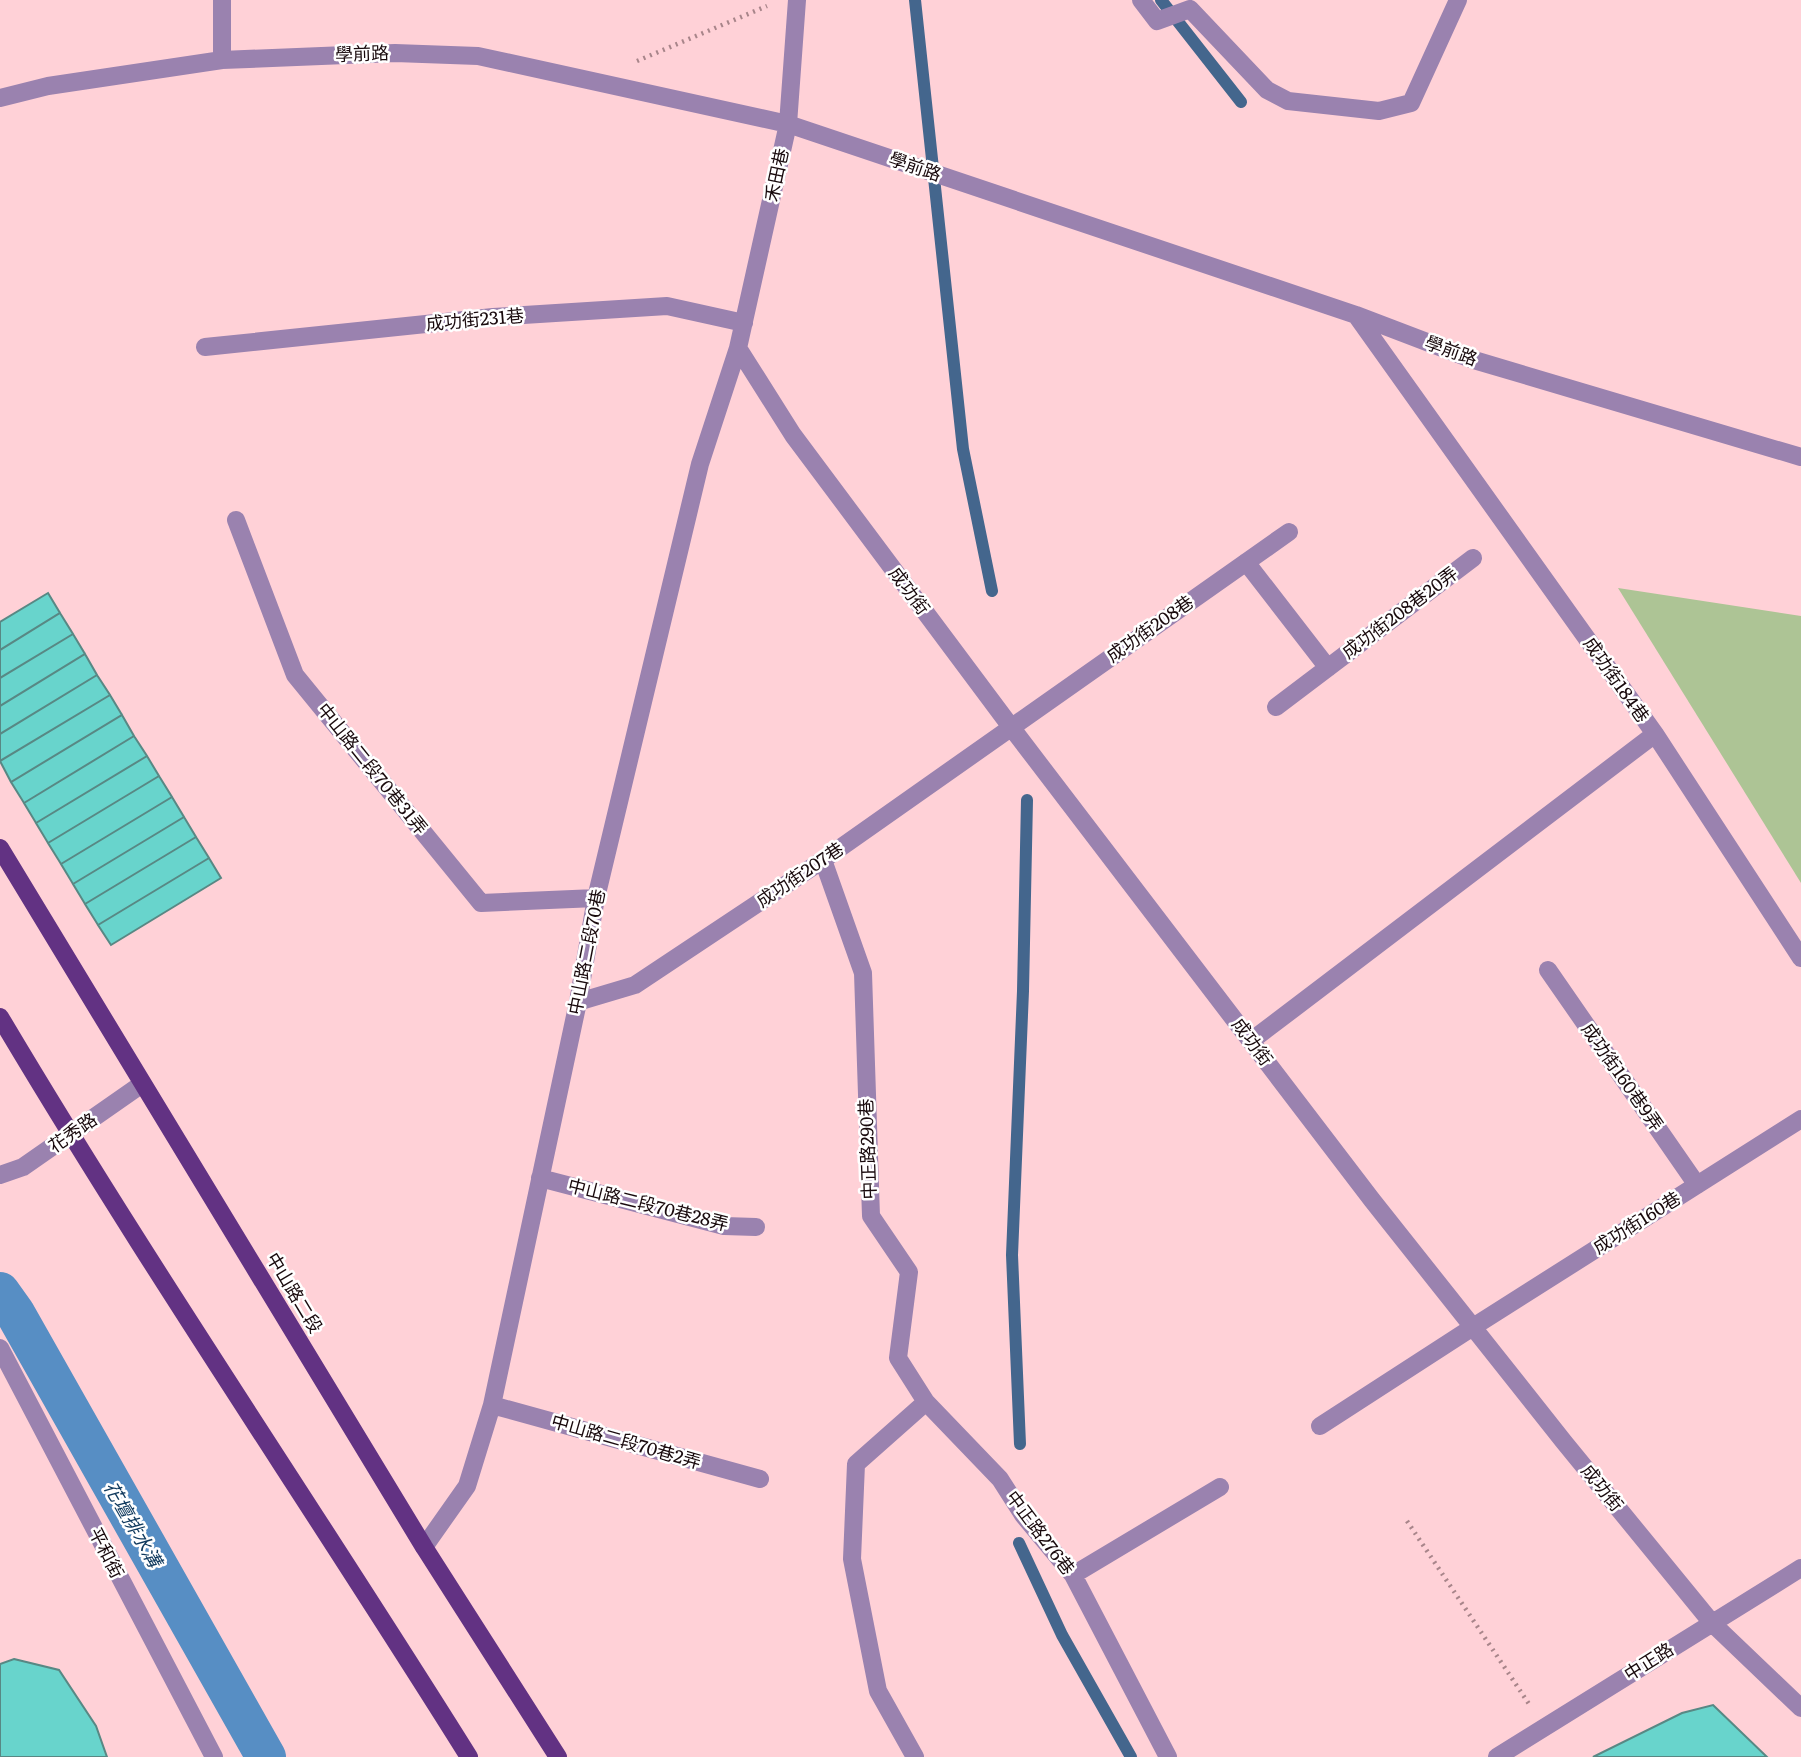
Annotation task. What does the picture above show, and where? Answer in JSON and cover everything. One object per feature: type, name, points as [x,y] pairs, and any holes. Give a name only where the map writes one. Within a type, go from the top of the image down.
[{"type":"main road","name":"中山路二段","points":[[0,848],[424,1547],[558,1757]]},
{"type":"main road","points":[[0,1017],[70,1136],[348,1564],[469,1757]]},
{"type":"street","points":[[222,0],[222,60]]},
{"type":"street","name":"禾田巷","points":[[738,348],[788,124],[797,0]]},
{"type":"street","points":[[1141,0],[1157,21],[1190,9],[1267,90],[1287,101],[1379,111],[1411,103],[1458,0]]},
{"type":"street","name":"學前路","points":[[0,97],[48,86],[222,60],[395,53],[478,56],[788,124],[1356,315],[1474,360],[1801,457]]},
{"type":"street","name":"成功街231巷","points":[[205,347],[493,317],[667,306],[744,323]]},
{"type":"street","name":"成功街184巷","points":[[1251,1041],[1655,734],[1356,315]]},
{"type":"street","name":"成功街","points":[[738,348],[793,435],[1011,727],[1472,1327],[1712,1623],[1801,1708]]},
{"type":"street","name":"中山路二段70巷","points":[[424,1547],[467,1486],[492,1405],[578,1002],[596,898],[700,464],[738,348]]},
{"type":"street","name":"中山路二段70巷31弄","points":[[236,520],[295,675],[481,903],[596,898]]},
{"type":"street","name":"成功街208巷","points":[[1011,727],[1289,532]]},
{"type":"street","name":"成功街208巷20弄","points":[[1276,707],[1473,558]]},
{"type":"street","name":"成功街208巷20弄","points":[[1246,562],[1328,668]]},
{"type":"street","name":"成功街207巷","points":[[578,1002],[635,985],[823,860],[1011,727]]},
{"type":"street","points":[[1655,734],[1801,958]]},
{"type":"street","name":"中正路290巷","points":[[823,860],[863,974],[871,1216],[909,1272],[898,1358],[926,1402]]},
{"type":"street","name":"成功街160巷9弄","points":[[1548,970],[1698,1185]]},
{"type":"street","name":"花秀路","points":[[0,1175],[23,1167],[142,1084]]},
{"type":"street","name":"成功街160巷","points":[[1320,1426],[1801,1119]]},
{"type":"street","name":"中山路二段70巷28弄","points":[[540,1178],[724,1226],[757,1227]]},
{"type":"street","name":"平和街","points":[[0,1348],[214,1757]]},
{"type":"street","points":[[915,1757],[877,1691],[852,1559],[856,1464],[926,1402]]},
{"type":"street","name":"中正路276巷","points":[[926,1402],[1000,1479],[1023,1516],[1073,1575],[1168,1757]]},
{"type":"street","name":"中山路二段70巷2弄","points":[[492,1405],[760,1479]]},
{"type":"street","points":[[1073,1575],[1220,1487]]},
{"type":"street","name":"中正路","points":[[1497,1757],[1801,1568]]},
{"type":"path","points":[[595,82],[770,5]]},
{"type":"path","points":[[1407,1521],[1545,1727]]},
{"type":"green space","points":[[1618,588],[1801,616],[1801,883]]},
{"type":"building","points":[[48,593],[60,613],[0,650],[0,622]]},
{"type":"building","points":[[60,613],[73,634],[0,678],[0,650]]},
{"type":"building","points":[[73,634],[85,654],[0,706],[0,678]]},
{"type":"building","points":[[85,654],[97,675],[0,734],[0,706]]},
{"type":"building","points":[[97,675],[110,695],[0,761],[0,734]]},
{"type":"building","points":[[110,695],[122,715],[11,782],[0,761]]},
{"type":"building","points":[[122,715],[134,736],[24,803],[11,782]]},
{"type":"building","points":[[134,736],[147,756],[36,823],[24,803]]},
{"type":"building","points":[[147,756],[159,776],[48,843],[36,823]]},
{"type":"building","points":[[159,776],[172,797],[61,864],[48,843]]},
{"type":"building","points":[[172,797],[184,817],[73,884],[61,864]]},
{"type":"building","points":[[184,817],[196,837],[85,904],[73,884]]},
{"type":"building","points":[[196,837],[209,858],[98,925],[85,904]]},
{"type":"building","points":[[209,858],[221,878],[111,945],[98,925]]},
{"type":"building","points":[[14,1659],[59,1670],[96,1726],[107,1757],[0,1757],[0,1664]]},
{"type":"building","points":[[1713,1705],[1767,1757],[1593,1757],[1682,1713]]},
{"type":"waterway","points":[[915,0],[963,449],[992,591]]},
{"type":"waterway","points":[[1161,0],[1241,102]]},
{"type":"waterway","points":[[1020,1444],[1012,1255],[1023,991],[1027,800]]},
{"type":"waterway","name":"花壇排水溝","points":[[0,1292],[15,1313],[266,1757]]},
{"type":"waterway","points":[[1019,1543],[1062,1635],[1131,1757]]}]
